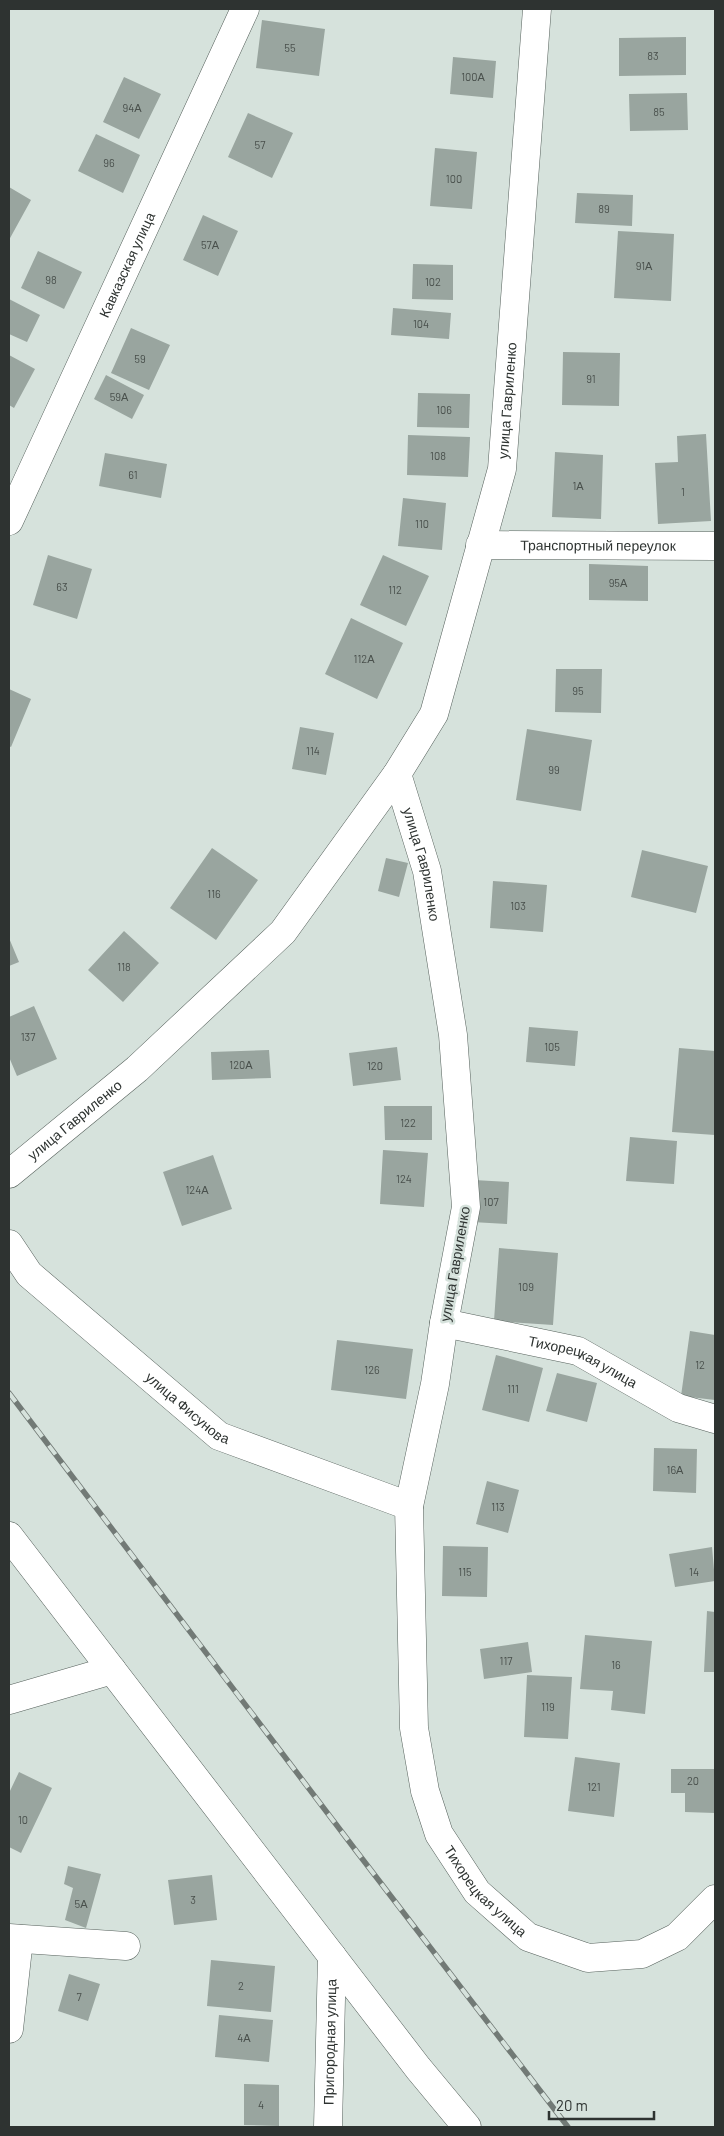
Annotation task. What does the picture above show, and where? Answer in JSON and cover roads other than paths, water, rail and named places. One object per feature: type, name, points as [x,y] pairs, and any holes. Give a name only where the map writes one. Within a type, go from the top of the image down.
[{"type":"street","name":"Кавказская улица","points":[[9,520],[245,9]]},
{"type":"street","name":"улица Гавриленко","points":[[9,1174],[137,1069],[283,932],[398,774],[434,714],[502,469],[537,9]]},
{"type":"street","name":"Транспортный переулок","points":[[480,545],[715,546]]},
{"type":"street","name":"улица Гавриленко","points":[[398,774],[427,871],[453,1035],[466,1207],[444,1323],[435,1384],[409,1506],[414,1728]]},
{"type":"street","name":"улица Фисунова","points":[[9,1244],[29,1274],[219,1436],[409,1506]]},
{"type":"street","name":"Тихорецкая улица","points":[[444,1323],[578,1351],[678,1408],[715,1419]]},
{"type":"street","points":[[9,1536],[418,2068],[466,2127]]},
{"type":"street","points":[[9,1700],[112,1670]]},
{"type":"street","name":"Тихорецкая улица","points":[[414,1728],[425,1791],[439,1834],[477,1892],[528,1937],[588,1958],[642,1954],[678,1937],[715,1899]]},
{"type":"street","points":[[9,2029],[14,1939],[126,1946]]},
{"type":"street","name":"Пригородная улица","points":[[328,2127],[332,1956]]},
{"type":"railway","points":[[9,1393],[568,2127]]}]
